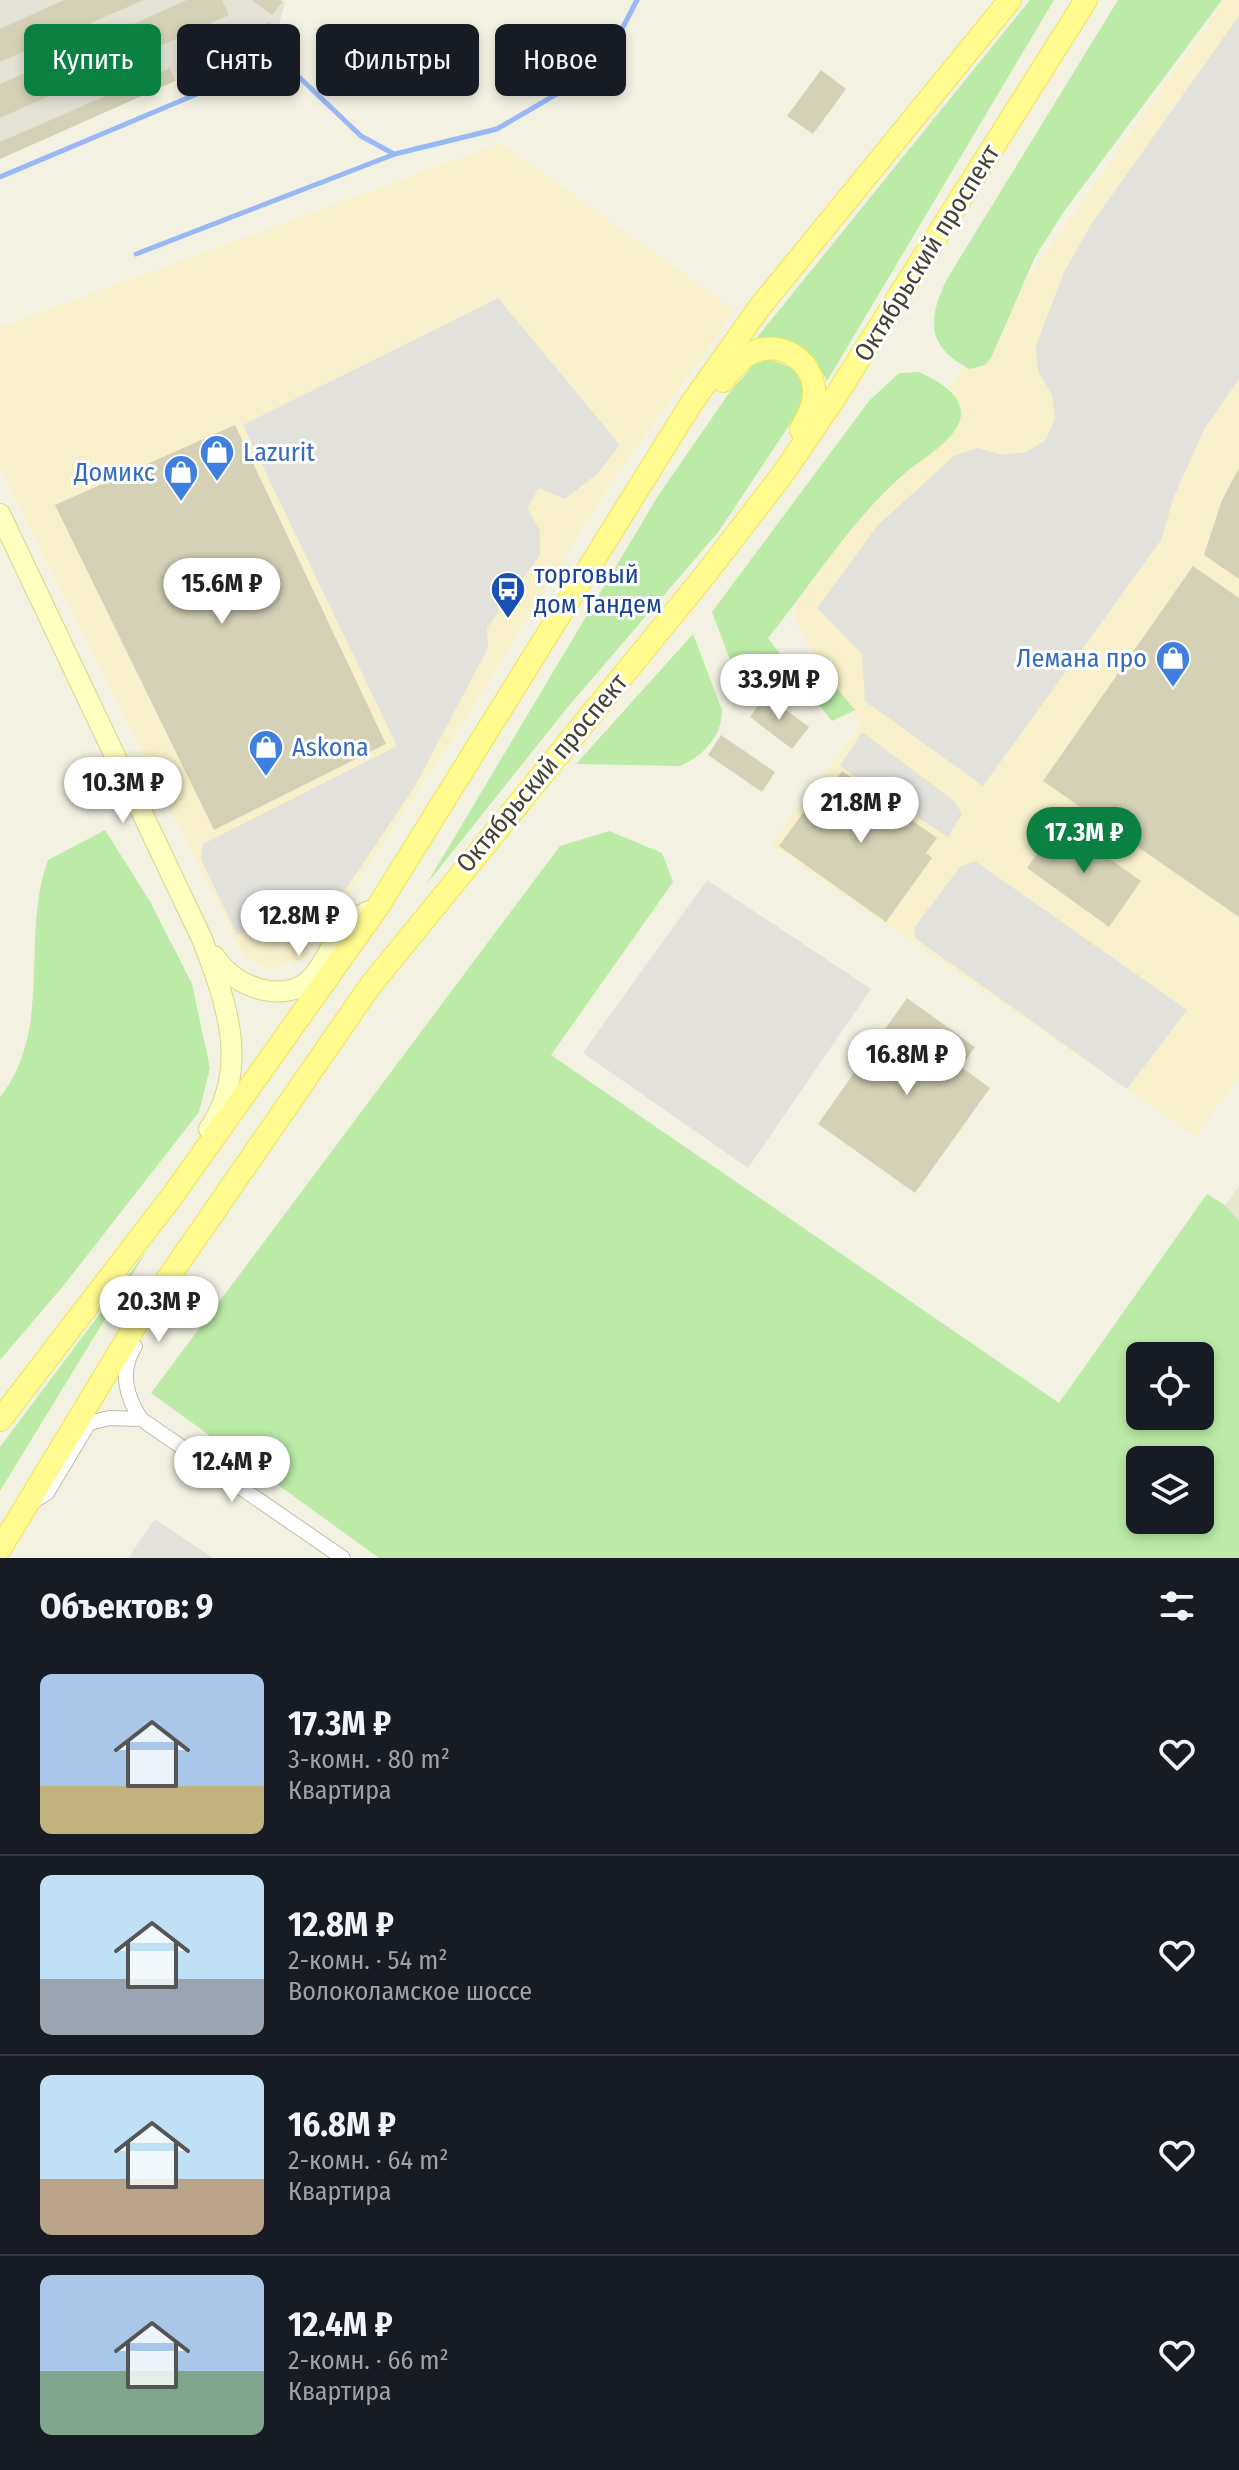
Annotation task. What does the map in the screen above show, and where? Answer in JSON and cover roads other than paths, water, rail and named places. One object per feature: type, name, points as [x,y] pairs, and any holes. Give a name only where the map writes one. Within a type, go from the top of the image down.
[{"type":"main road","name":"Октябрьский проспект","points":[[0,1420],[173,1195],[377,908],[663,446],[759,308],[1010,0]]},
{"type":"main road","name":"Октябрьский проспект","points":[[0,1549],[169,1278],[370,986],[705,575],[782,475],[840,390],[1086,0]]},
{"type":"main road","points":[[663,446],[680,435],[741,360],[760,349],[775,348],[801,360],[814,386],[811,408],[782,475]]},
{"type":"main road","points":[[0,514],[202,939],[230,1019],[232,1066],[220,1112],[187,1162],[173,1195]]},
{"type":"main road","points":[[202,939],[220,965],[239,981],[271,991],[297,989],[309,982],[353,919],[377,908]]},
{"type":"street","points":[[169,1278],[167,1299],[126,1362],[127,1386],[141,1419],[343,1558]]},
{"type":"street","points":[[24,1507],[47,1493],[89,1423],[109,1418],[141,1419]]},
{"type":"waterway","points":[[136,254],[395,154],[497,129],[596,71],[606,60],[637,0]]},
{"type":"waterway","points":[[0,177],[280,59],[361,136],[394,154]]},
{"type":"place","name":"Lazurit","points":[[217,483]]},
{"type":"place","name":"Домикс","points":[[181,503]]},
{"type":"place","name":"торговый дом Тандем","points":[[508,620]]},
{"type":"place","name":"Лемана про","points":[[1173,689]]},
{"type":"place","name":"Askona","points":[[266,778]]}]
